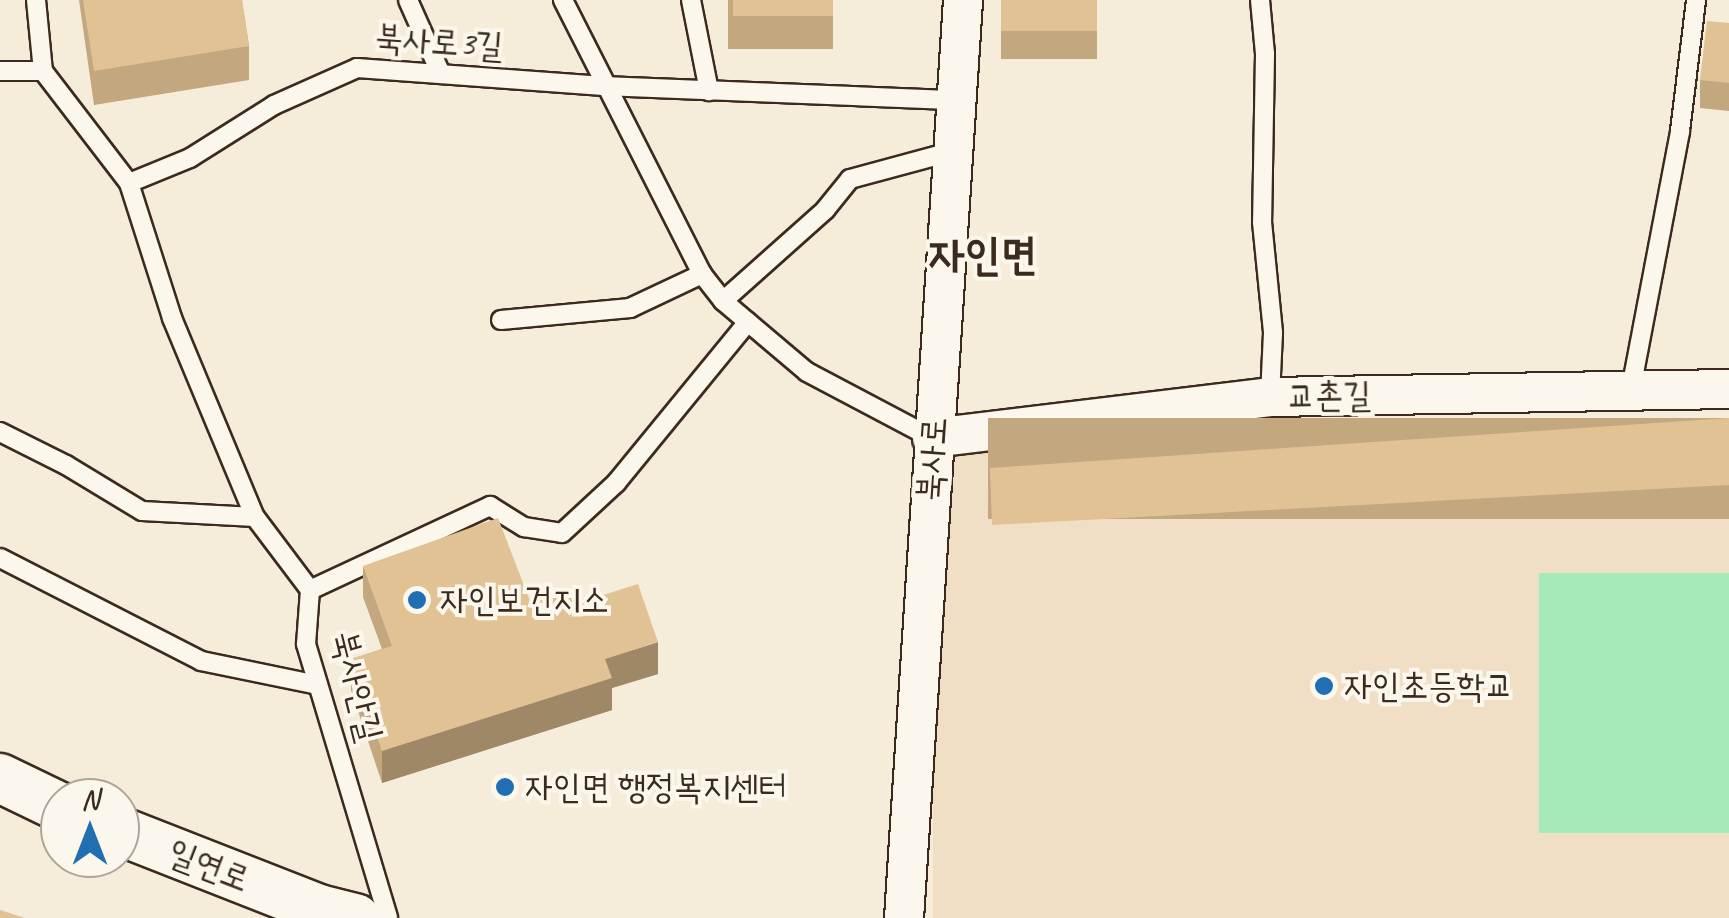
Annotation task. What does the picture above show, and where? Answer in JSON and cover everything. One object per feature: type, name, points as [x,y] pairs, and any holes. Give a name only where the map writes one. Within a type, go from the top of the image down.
[{"type":"street","name":"북사로","points":[[904,918],[963,0]]},
{"type":"street","name":"교촌길","points":[[932,438],[1270,397],[1630,394],[1729,388]]},
{"type":"street","points":[[0,778],[40,797]]},
{"type":"street","name":"일연로","points":[[140,839],[318,909],[356,918]]},
{"type":"lane","points":[[36,0],[44,71],[128,183]]},
{"type":"lane","points":[[408,0],[441,74]]},
{"type":"lane","points":[[563,0],[702,274],[723,301],[807,372],[932,438]]},
{"type":"lane","points":[[691,0],[709,90]]},
{"type":"lane","points":[[1260,0],[1265,54],[1262,222],[1274,332],[1270,397]]},
{"type":"lane","points":[[1630,394],[1680,131],[1696,0]]},
{"type":"lane","name":"북사로3길","points":[[128,183],[190,158],[274,105],[357,68],[604,86],[956,100]]},
{"type":"lane","points":[[0,71],[44,71]]},
{"type":"lane","points":[[723,301],[825,210],[850,179],[955,151]]},
{"type":"lane","name":"북사안길","points":[[128,183],[172,318],[255,518],[310,590],[306,644],[388,918]]},
{"type":"lane","points":[[501,320],[630,308],[702,274]]},
{"type":"lane","points":[[310,590],[490,506],[524,528],[562,533],[616,483],[748,322]]},
{"type":"lane","points":[[0,432],[66,464],[142,510],[255,518]]},
{"type":"lane","points":[[0,558],[201,661],[318,685]]},
{"type":"shaded area","name":"자인초등학교","points":[[933,422],[1729,422],[1729,918],[933,918]]},
{"type":"green space","points":[[1539,573],[1729,573],[1729,833],[1539,833]]},
{"type":"building","points":[[83,0],[242,0],[249,46],[94,71]]},
{"type":"building","points":[[733,0],[833,0],[833,16],[733,16]]},
{"type":"building","points":[[1001,0],[1097,0],[1097,31],[1001,31]]},
{"type":"building","points":[[1707,21],[1729,23],[1729,83],[1700,80]]},
{"type":"building","points":[[1729,418],[1729,485],[992,525],[990,468]]},
{"type":"building","points":[[498,518],[530,601],[578,585],[584,601],[638,584],[658,642],[605,659],[612,678],[382,751],[351,659],[392,646],[363,566]]},
{"type":"building","points":[[0,910],[25,918],[0,918]]},
{"type":"place","name":"자인보건지소","points":[[417,600]]},
{"type":"place","name":"자인초등학교","points":[[1324,686]]},
{"type":"place","name":"자인면 행정복지센터","points":[[505,787]]},
{"type":"district","name":"자인면","points":[[983,255]]}]
